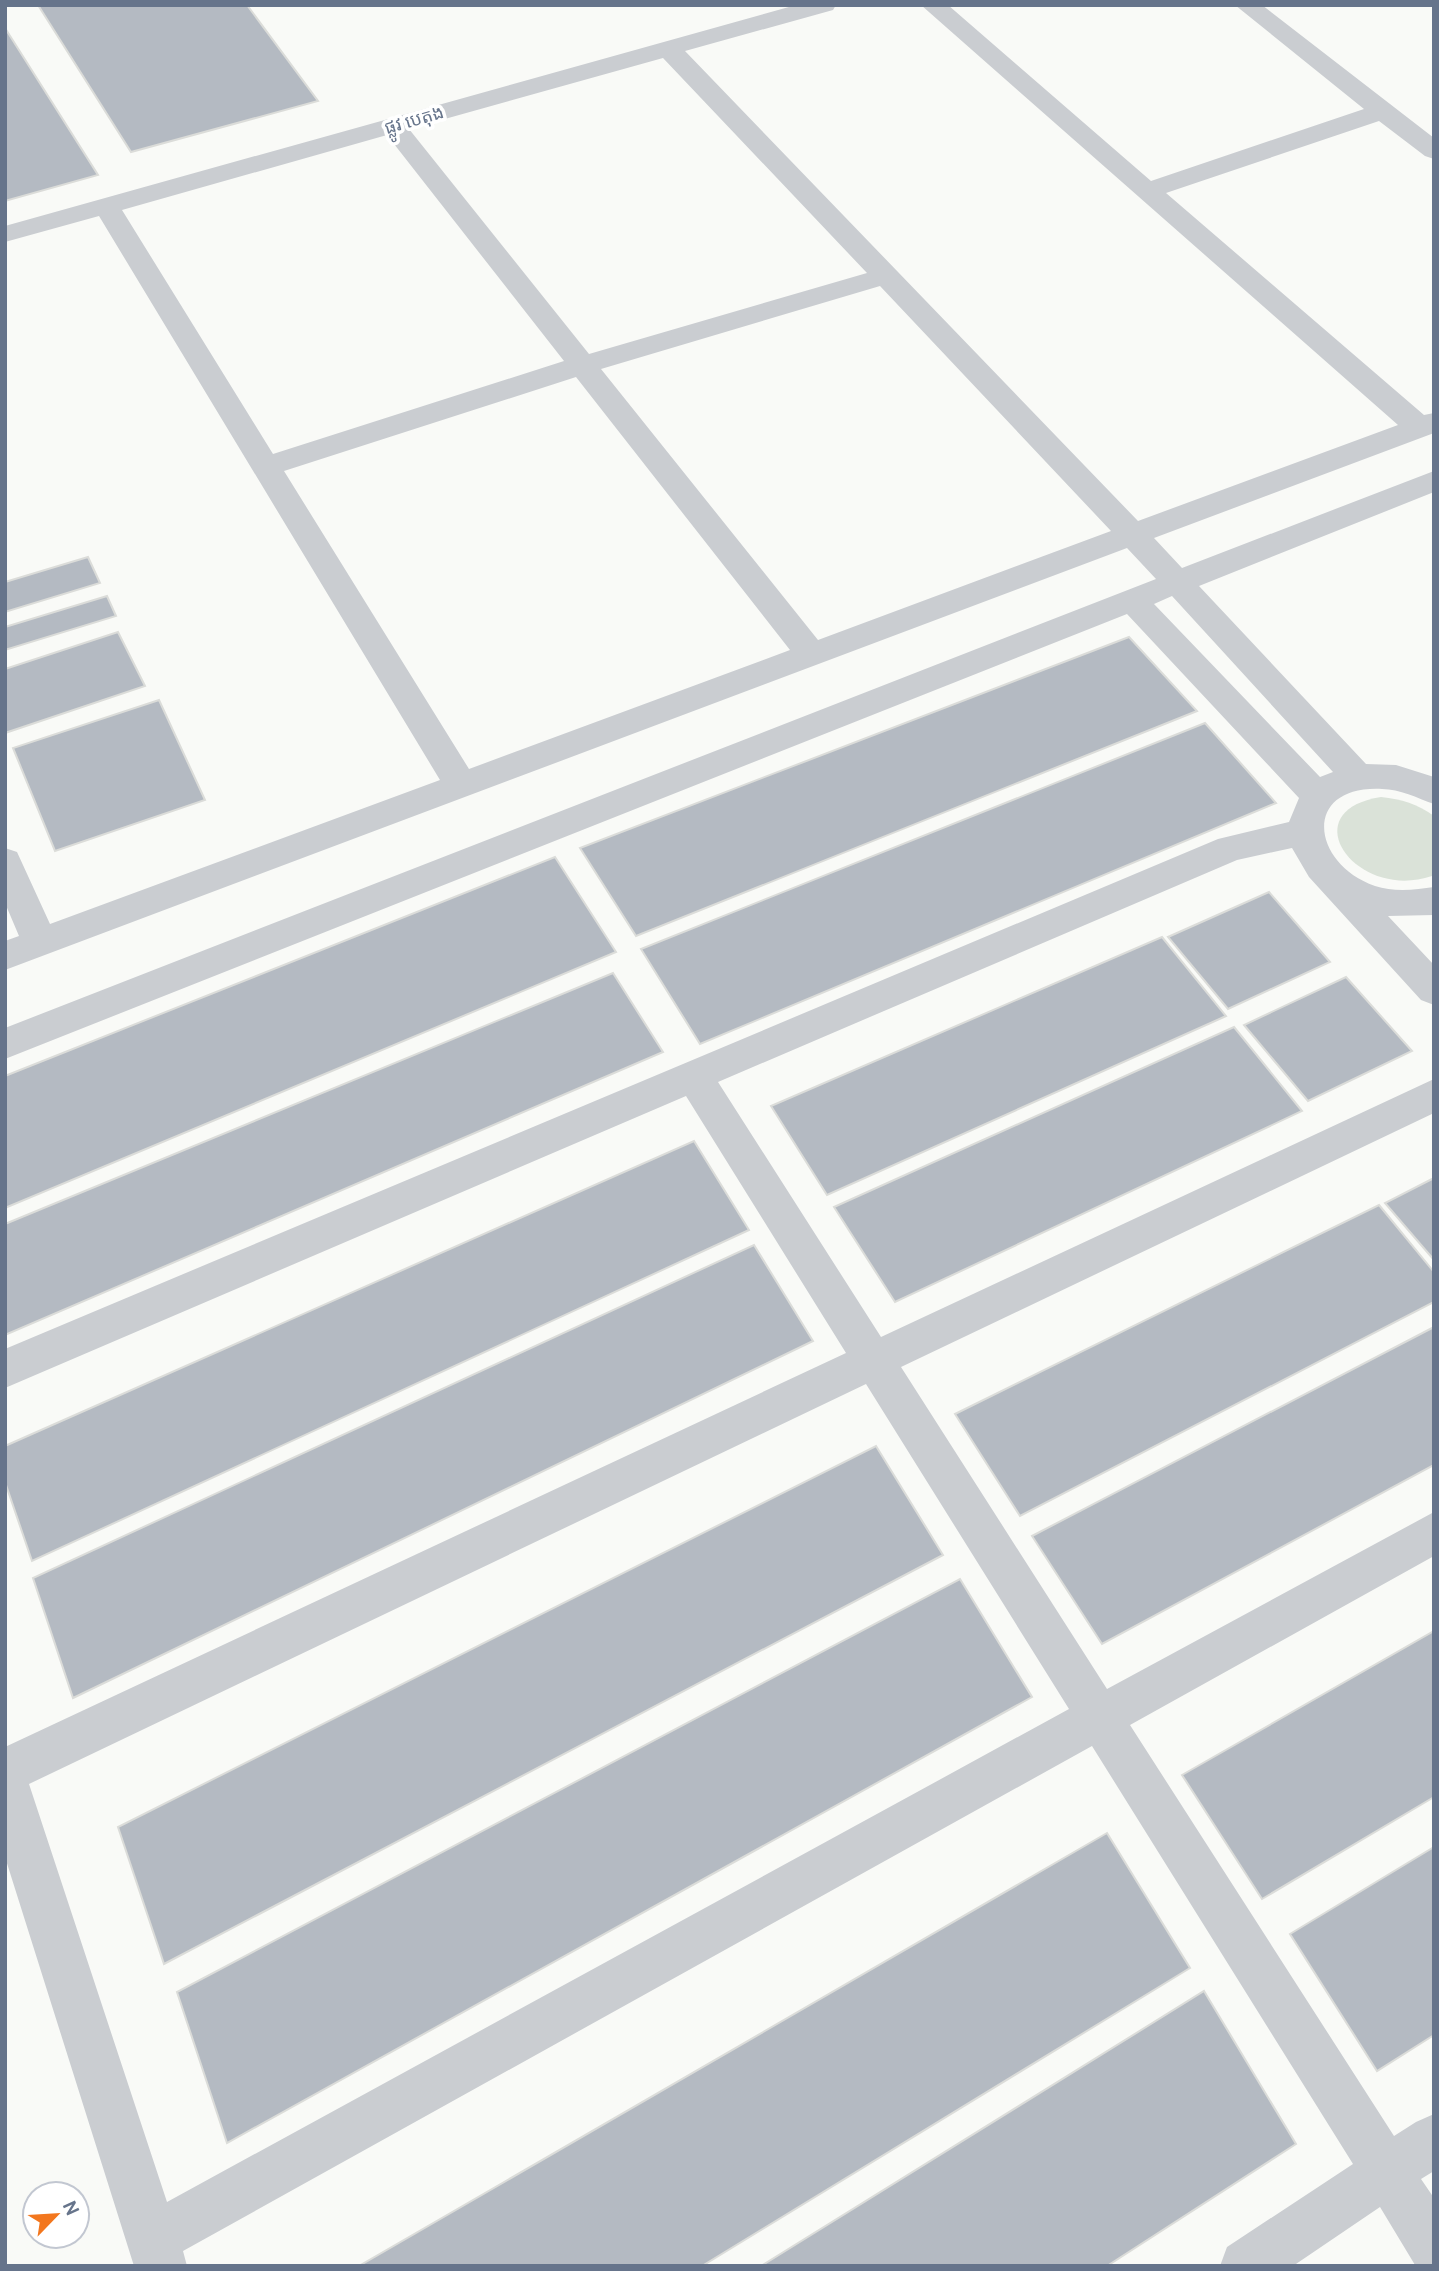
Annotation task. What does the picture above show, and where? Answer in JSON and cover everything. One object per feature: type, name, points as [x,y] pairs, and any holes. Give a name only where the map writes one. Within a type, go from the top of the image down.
[{"type":"street","name":"ផ្លូវ បេតុង","points":[[5,234],[824,5]]},
{"type":"street","points":[[5,956],[1427,425],[1146,191],[933,5]]},
{"type":"street","points":[[1247,5],[1434,151]]},
{"type":"street","points":[[669,49],[1133,535],[1358,777]]},
{"type":"street","points":[[1146,191],[1383,111]]},
{"type":"street","points":[[393,126],[812,655]]},
{"type":"street","points":[[106,206],[461,785]]},
{"type":"street","points":[[266,466],[582,365],[886,276]]},
{"type":"street","points":[[5,1044],[1434,481]]},
{"type":"street","points":[[1132,600],[1317,796]]},
{"type":"street","points":[[1426,780],[1384,776],[1358,777],[1335,784],[1317,796],[1307,813],[1306,832],[1311,853],[1326,872],[1434,990]]},
{"type":"street","points":[[5,1369],[1230,848],[1306,832]]},
{"type":"street","points":[[5,861],[40,943]]},
{"type":"street","points":[[1326,872],[1349,890],[1378,901],[1409,905],[1434,901]]},
{"type":"street","points":[[694,1077],[1434,2246]]},
{"type":"street","points":[[5,1771],[1434,1095]]},
{"type":"street","points":[[5,1782],[157,2252],[1100,1717],[1434,1533]]},
{"type":"street","points":[[1246,2266],[1434,2140]]},
{"type":"shaded area","points":[[1381,797],[1409,803],[1434,816],[1432,876],[1404,881],[1379,877],[1359,866],[1344,852],[1338,835],[1340,819],[1354,805]]},
{"type":"building","points":[[38,5],[247,5],[318,101],[131,152]]},
{"type":"building","points":[[5,28],[98,175],[5,201]]},
{"type":"building","points":[[88,557],[100,583],[5,612],[5,582]]},
{"type":"building","points":[[107,596],[116,616],[5,650],[5,627]]},
{"type":"building","points":[[118,632],[145,686],[5,733],[5,669]]},
{"type":"building","points":[[1129,637],[1197,711],[636,936],[580,848]]},
{"type":"building","points":[[159,700],[205,800],[55,851],[13,748]]},
{"type":"building","points":[[1205,723],[1276,803],[700,1044],[641,949]]},
{"type":"building","points":[[555,857],[616,952],[5,1208],[5,1076]]},
{"type":"building","points":[[1269,892],[1330,962],[1228,1009],[1168,937]]},
{"type":"building","points":[[1162,937],[1226,1016],[827,1195],[771,1106]]},
{"type":"building","points":[[613,973],[663,1052],[5,1335],[5,1224]]},
{"type":"building","points":[[1346,977],[1412,1051],[1308,1101],[1244,1025]]},
{"type":"building","points":[[1234,1027],[1302,1111],[895,1302],[834,1207]]},
{"type":"building","points":[[694,1141],[749,1230],[32,1561],[5,1482],[5,1446]]},
{"type":"building","points":[[1434,1178],[1434,1260],[1385,1203]]},
{"type":"building","points":[[1379,1205],[1434,1272],[1434,1302],[1020,1516],[955,1414]]},
{"type":"building","points":[[754,1245],[813,1341],[73,1698],[33,1578]]},
{"type":"building","points":[[1434,1327],[1434,1465],[1102,1644],[1032,1536]]},
{"type":"building","points":[[876,1446],[943,1555],[164,1964],[118,1827]]},
{"type":"building","points":[[960,1579],[1032,1697],[227,2143],[177,1992]]},
{"type":"building","points":[[1434,1631],[1434,1797],[1262,1899],[1182,1775]]},
{"type":"building","points":[[1107,1833],[1190,1968],[702,2266],[359,2266]]},
{"type":"building","points":[[1434,1847],[1434,2035],[1377,2071],[1290,1934]]},
{"type":"building","points":[[1204,1991],[1296,2144],[1107,2266],[761,2266]]}]
